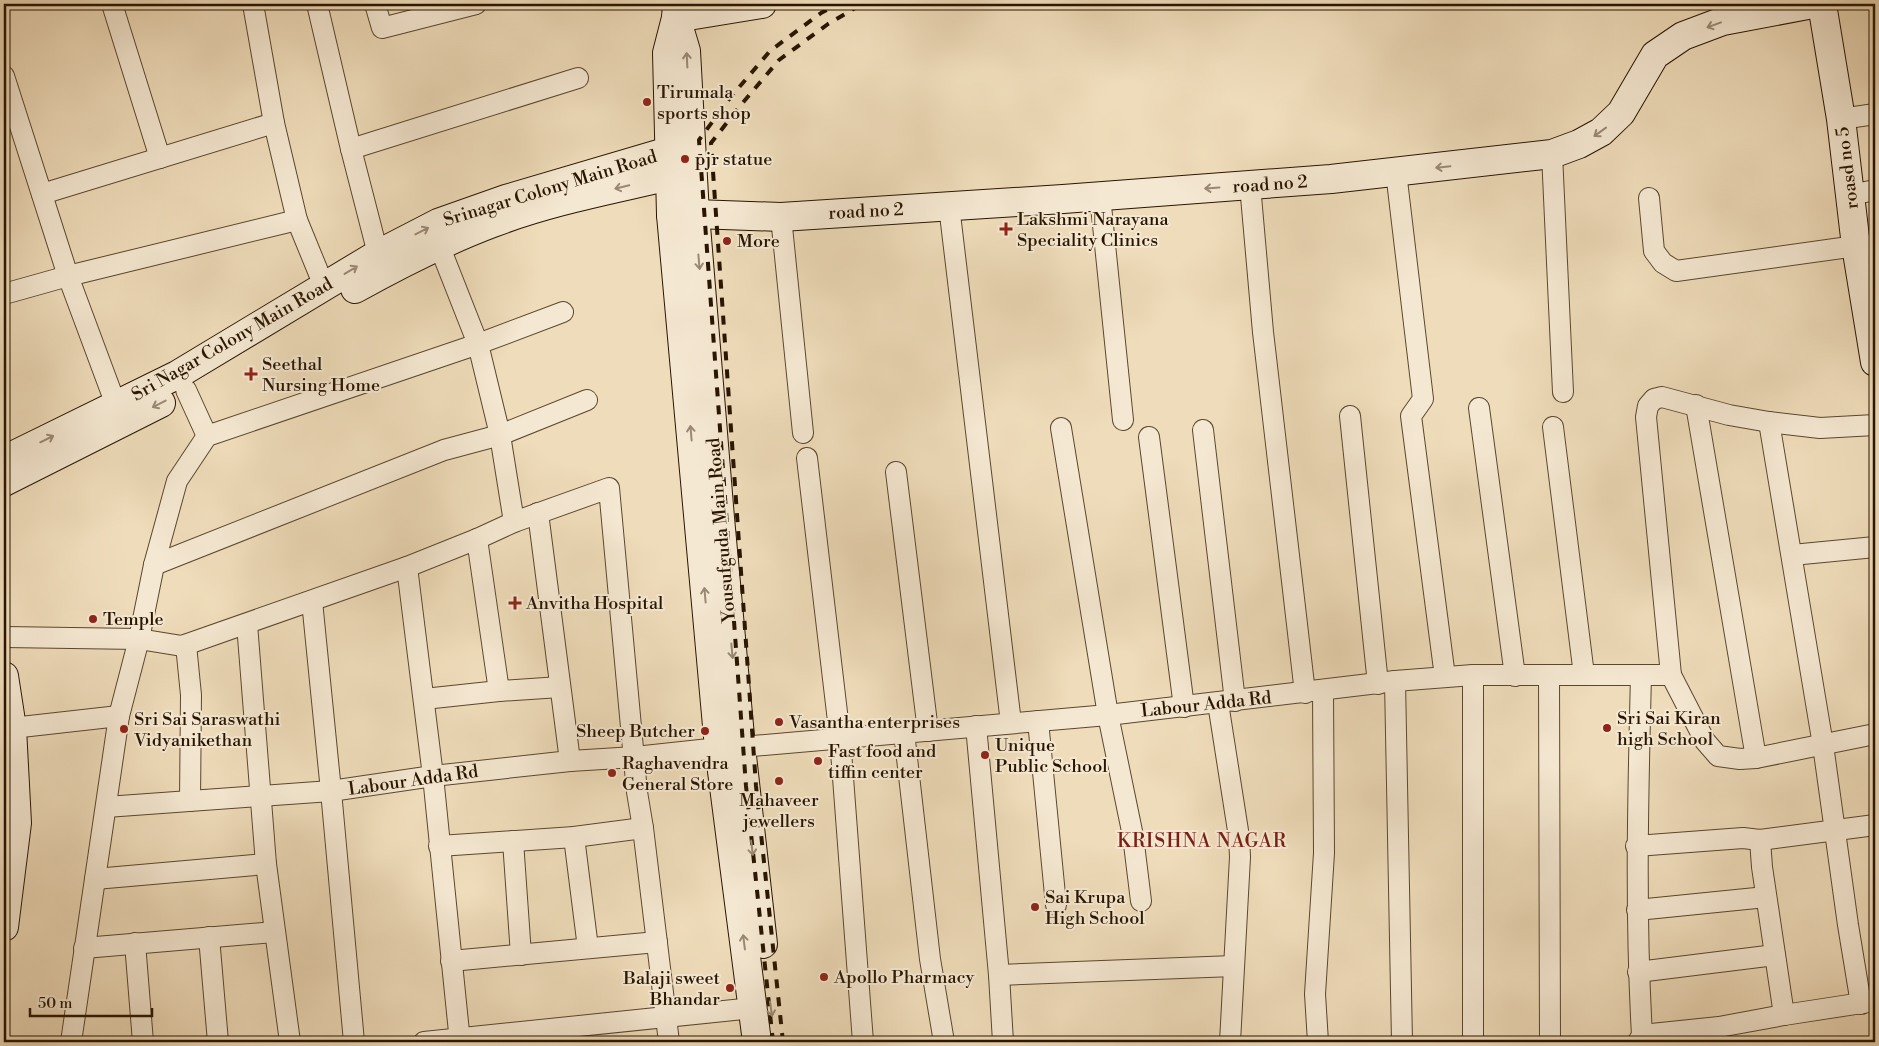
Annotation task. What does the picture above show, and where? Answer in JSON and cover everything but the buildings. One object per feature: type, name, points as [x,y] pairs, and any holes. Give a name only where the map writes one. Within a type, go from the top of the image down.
[{"type":"main road","points":[[683,214],[670,164],[667,53],[677,11],[762,4]]},
{"type":"main road","name":"road no 2","points":[[683,214],[781,217],[1100,196],[1396,172],[1552,154],[1579,144],[1601,132],[1621,113],[1655,55],[1683,36],[1723,21],[1813,4]]},
{"type":"main road","name":"roasd no 5","points":[[1822,4],[1842,120],[1863,193],[1863,248],[1875,362]]},
{"type":"main road","name":"Yousufguda Main Road","points":[[677,11],[686,51],[683,214],[753,1008],[758,1042]]},
{"type":"main road","name":"Srinagar Colony Main Road","points":[[380,264],[438,245],[504,219],[559,203],[670,164]]},
{"type":"main road","name":"Srinagar Colony Main Road","points":[[380,264],[438,223],[498,202],[670,164]]},
{"type":"main road","name":"Sri Nagar Colony Main Road","points":[[4,460],[177,375],[380,264]]},
{"type":"main road","name":"Sri Nagar Colony Main Road","points":[[4,482],[186,390],[328,294]]},
{"type":"main road","points":[[4,676],[12,728],[17,823],[4,923]]},
{"type":"main road","name":"Yousufguda Main Road","points":[[730,748],[776,1042]]},
{"type":"street","points":[[112,4],[160,158]]},
{"type":"street","points":[[253,4],[274,123],[297,220],[328,294]]},
{"type":"street","points":[[316,4],[380,264]]},
{"type":"street","points":[[375,4],[382,28],[476,4]]},
{"type":"street","points":[[4,76],[68,276],[116,405]]},
{"type":"street","points":[[351,149],[578,78]]},
{"type":"street","points":[[1842,120],[1875,114]]},
{"type":"street","points":[[42,194],[274,123]]},
{"type":"street","points":[[1552,154],[1563,392]]},
{"type":"street","points":[[1396,172],[1423,398],[1411,416],[1445,677]]},
{"type":"street","points":[[1250,185],[1263,332],[1314,692],[1322,790],[1324,853],[1315,994],[1318,1042]]},
{"type":"street","points":[[1100,196],[1123,420]]},
{"type":"street","points":[[1650,198],[1654,251],[1664,263],[1676,271],[1863,248]]},
{"type":"street","points":[[949,206],[1011,723]]},
{"type":"street","points":[[781,217],[803,433]]},
{"type":"street","points":[[4,294],[68,276],[297,220]]},
{"type":"street","points":[[438,245],[478,344],[500,435],[514,522]]},
{"type":"street","points":[[71,1042],[119,716],[139,639],[154,565],[177,481],[207,436],[478,344],[563,312]]},
{"type":"street","points":[[186,390],[207,436]]},
{"type":"street","points":[[1875,426],[1820,428],[1769,422],[1729,415],[1662,397],[1654,399],[1648,406],[1646,417],[1671,675],[1705,741],[1718,756],[1740,759],[1756,758],[1875,734]]},
{"type":"street","points":[[154,565],[444,450],[500,435],[587,400]]},
{"type":"street","points":[[1696,405],[1756,758]]},
{"type":"street","points":[[1479,408],[1515,676]]},
{"type":"street","points":[[1350,416],[1387,683],[1402,1042]]},
{"type":"street","points":[[1641,675],[1636,846],[1640,1039],[1868,1002],[1834,831],[1823,745],[1769,422]]},
{"type":"street","points":[[1553,427],[1584,675]]},
{"type":"street","points":[[1061,428],[1108,715],[1133,836],[1141,901]]},
{"type":"street","points":[[1204,430],[1240,857],[1230,1042]]},
{"type":"street","points":[[1149,437],[1184,707]]},
{"type":"street","points":[[807,458],[840,738],[863,1042]]},
{"type":"street","points":[[896,472],[928,730]]},
{"type":"street","points":[[4,637],[139,639],[182,646],[408,567],[514,522],[609,488],[637,792],[643,828],[668,1042]]},
{"type":"street","points":[[538,513],[570,761]]},
{"type":"street","points":[[477,539],[499,691]]},
{"type":"street","points":[[1792,555],[1875,547]]},
{"type":"street","points":[[408,567],[433,776],[460,1040]]},
{"type":"street","points":[[312,601],[354,1042]]},
{"type":"street","points":[[247,624],[266,864],[290,1042]]},
{"type":"street","points":[[186,645],[191,696],[190,801]]},
{"type":"street","points":[[1473,675],[1473,1042]]},
{"type":"street","name":"Labour Adda Rd","points":[[106,807],[331,791],[433,776],[570,761],[635,757],[1108,715],[1445,677],[1473,675],[1671,675]]},
{"type":"street","points":[[1549,675],[1550,1042]]},
{"type":"street","points":[[424,699],[560,687]]},
{"type":"street","points":[[12,728],[119,716]]},
{"type":"street","points":[[1038,721],[1056,905]]},
{"type":"street","points":[[976,726],[999,975],[1003,1042]]},
{"type":"street","points":[[904,732],[930,959],[944,1042]]},
{"type":"street","points":[[1636,846],[1742,838],[1760,840],[1875,825]]},
{"type":"street","points":[[439,846],[574,837],[643,828]]},
{"type":"street","points":[[574,837],[588,948]]},
{"type":"street","points":[[1760,840],[1766,897],[1784,1015]]},
{"type":"street","points":[[513,841],[521,955]]},
{"type":"street","points":[[95,879],[266,864]]},
{"type":"street","points":[[1637,910],[1766,897]]},
{"type":"street","points":[[84,948],[274,932]]},
{"type":"street","points":[[209,937],[218,1042]]},
{"type":"street","points":[[451,961],[657,942]]},
{"type":"street","points":[[135,943],[143,1042]]},
{"type":"street","points":[[1638,972],[1775,955]]},
{"type":"street","points":[[999,975],[1234,966]]},
{"type":"street","points":[[424,1042],[460,1040],[753,1008]]},
{"type":"railway","points":[[773,1042],[746,786],[699,140],[730,98],[770,51],[821,13],[838,4]]},
{"type":"railway","points":[[783,1042],[756,786],[711,143],[779,60],[828,24],[862,4]]},
{"type":"place","name":"Tirumala sports shop","points":[[647,102]]},
{"type":"place","name":"pjr statue","points":[[685,159]]},
{"type":"place","name":"Lakshmi Narayana Speciality Clinics","points":[[1006,229]]},
{"type":"place","name":"More","points":[[727,241]]},
{"type":"place","name":"Seethal Nursing Home","points":[[251,374]]},
{"type":"place","name":"Anvitha Hospital","points":[[515,603]]},
{"type":"place","name":"Temple","points":[[93,619]]},
{"type":"place","name":"Vasantha enterprises","points":[[779,722]]},
{"type":"place","name":"Sri Sai Kiran high School","points":[[1607,728]]},
{"type":"place","name":"Sri Sai Saraswathi Vidyanikethan","points":[[124,729]]},
{"type":"place","name":"Sheep Butcher","points":[[705,731]]},
{"type":"place","name":"Unique Public School","points":[[985,755]]},
{"type":"place","name":"Fast food and tiffin center","points":[[818,761]]},
{"type":"place","name":"Raghavendra General Store","points":[[612,773]]},
{"type":"place","name":"Mahaveer jewellers","points":[[779,781]]},
{"type":"place","name":"Sai Krupa High School","points":[[1035,907]]},
{"type":"place","name":"Apollo Pharmacy","points":[[824,977]]},
{"type":"place","name":"Balaji sweet Bhandar","points":[[730,988]]},
{"type":"district","name":"KRISHNA NAGAR","points":[[1202,840]]}]
